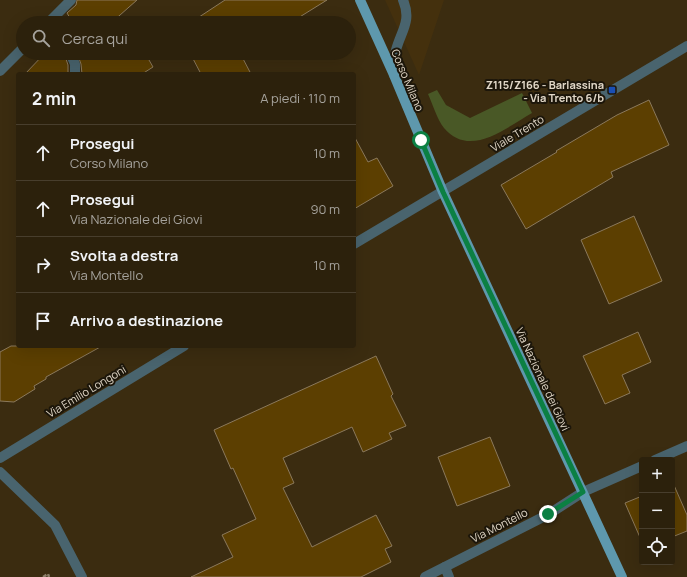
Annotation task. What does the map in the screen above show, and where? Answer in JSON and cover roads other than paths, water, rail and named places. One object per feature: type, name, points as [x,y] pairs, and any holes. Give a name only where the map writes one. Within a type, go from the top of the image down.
[{"type":"main road","name":"Corso Milano","points":[[360,0],[394,75],[443,192]]},
{"type":"main road","name":"Via Nazionale dei Giovi","points":[[443,192],[622,577]]},
{"type":"street","points":[[56,16],[71,0]]},
{"type":"street","points":[[394,75],[396,50],[405,28],[406,6],[402,0]]},
{"type":"street","name":"Viale Trento","points":[[443,192],[687,46]]},
{"type":"street","points":[[0,71],[16,55]]},
{"type":"street","points":[[74,60],[76,64],[75,72]]},
{"type":"street","points":[[356,243],[443,192]]},
{"type":"street","name":"Via Emilio Longoni","points":[[0,458],[181,348]]},
{"type":"street","points":[[662,457],[687,446]]},
{"type":"street","name":"Via Montello","points":[[425,577],[548,514],[583,492],[639,467]]},
{"type":"street","points":[[0,472],[55,525],[82,577]]},
{"type":"street","points":[[445,567],[449,577]]},
{"type":"place","name":"Z115/Z166 - Barlassina - Via Trento 6/b","points":[[612,90]]}]
